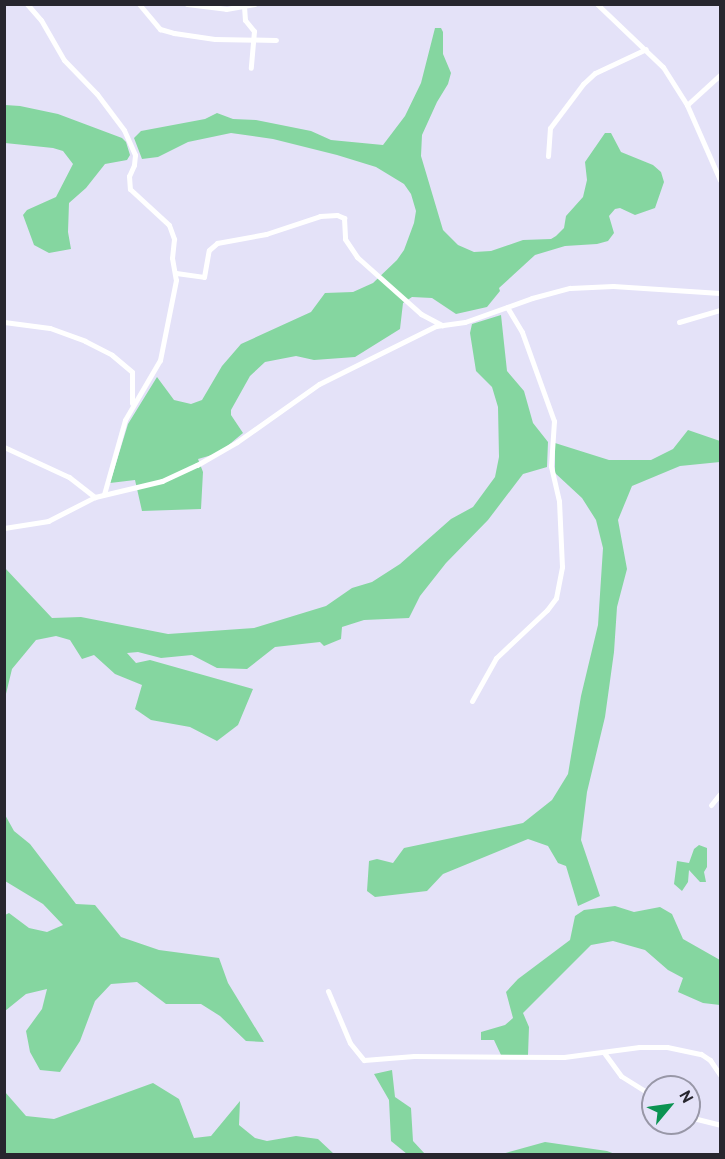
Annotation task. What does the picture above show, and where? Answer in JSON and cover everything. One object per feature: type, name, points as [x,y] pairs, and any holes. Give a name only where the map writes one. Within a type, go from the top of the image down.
[{"type":"street","points":[[27,4],[41,20],[64,60],[97,93],[124,130],[135,155],[129,176],[130,189],[169,225],[174,238],[172,258],[176,273],[160,360],[132,405],[118,442],[104,494]]},
{"type":"street","points":[[139,4],[160,29],[215,39],[276,40]]},
{"type":"street","points":[[187,4],[226,9],[255,4]]},
{"type":"street","points":[[597,4],[646,49],[663,68],[687,105],[720,180]]},
{"type":"street","points":[[244,6],[243,15],[253,27],[251,68]]},
{"type":"street","points":[[548,156],[550,128],[583,84],[595,73],[646,49]]},
{"type":"street","points":[[687,105],[720,75]]},
{"type":"street","points":[[176,273],[204,277],[208,250],[217,243],[266,234],[320,216],[337,215],[344,218],[345,239],[357,256],[421,314],[442,325]]},
{"type":"street","points":[[4,528],[48,521],[95,497],[162,481],[197,465],[237,442],[319,384],[381,355],[408,338],[442,325],[465,322],[552,292],[592,286],[720,293]]},
{"type":"street","points":[[472,701],[496,658],[547,610],[556,598],[562,567],[559,501],[551,466],[554,421],[522,332],[507,307]]},
{"type":"street","points":[[679,322],[720,310]]},
{"type":"street","points":[[4,322],[50,328],[85,340],[112,355],[132,372],[132,405]]},
{"type":"street","points":[[4,447],[60,472],[95,497]]},
{"type":"street","points":[[711,805],[720,794]]},
{"type":"street","points":[[328,991],[350,1044],[364,1060],[414,1056],[525,1058],[605,1054],[639,1047],[684,1049],[701,1054],[710,1060],[720,1075]]},
{"type":"street","points":[[605,1054],[621,1076],[641,1088]]},
{"type":"street","points":[[701,1120],[720,1125]]},
{"type":"green space","points":[[435,28],[441,28],[443,32],[443,54],[451,73],[448,84],[422,135],[421,156],[443,230],[458,245],[474,252],[491,251],[523,240],[551,239],[556,236],[564,228],[566,216],[583,197],[587,180],[585,162],[605,133],[611,133],[621,152],[653,165],[661,172],[664,182],[655,208],[635,215],[620,208],[615,209],[609,216],[614,233],[608,241],[565,246],[535,255],[499,288],[500,291],[487,307],[456,314],[432,298],[412,297],[403,303],[400,329],[355,357],[314,360],[296,356],[265,362],[250,376],[231,410],[231,415],[243,433],[219,453],[198,459],[203,472],[201,509],[142,511],[135,480],[110,483],[128,424],[157,377],[174,400],[191,404],[202,400],[222,366],[241,344],[311,312],[325,293],[353,292],[373,283],[404,250],[416,211],[411,194],[404,184],[376,167],[337,155],[273,139],[231,133],[188,142],[158,157],[142,159],[134,138],[141,131],[205,119],[217,113],[233,119],[256,120],[311,131],[331,140],[383,145],[405,116],[421,83]]},
{"type":"green space","points":[[5,105],[58,114],[122,138],[126,142],[130,155],[127,160],[105,164],[86,188],[69,203],[68,232],[71,249],[49,253],[34,245],[23,215],[27,210],[56,197],[73,164],[63,151],[5,143]]},
{"type":"green space","points":[[501,315],[507,371],[524,391],[533,423],[548,442],[547,467],[523,474],[488,520],[446,563],[420,596],[409,618],[364,620],[342,627],[341,639],[324,646],[320,642],[275,647],[247,669],[217,668],[192,655],[161,658],[138,652],[127,653],[136,663],[150,660],[253,689],[238,725],[217,741],[190,727],[151,720],[135,709],[142,685],[115,674],[94,655],[82,659],[70,640],[56,636],[36,640],[12,669],[5,698],[5,568],[52,618],[81,617],[168,634],[254,628],[326,606],[352,588],[372,582],[400,564],[451,519],[473,507],[495,477],[499,457],[498,407],[492,387],[476,371],[470,333],[472,324]]},
{"type":"green space","points":[[688,430],[720,441],[720,462],[680,466],[632,486],[618,520],[627,569],[617,607],[614,652],[605,717],[587,792],[581,840],[600,896],[578,906],[566,866],[558,863],[548,846],[528,839],[443,874],[427,891],[375,897],[367,891],[369,861],[377,859],[393,863],[404,848],[523,823],[552,800],[568,774],[581,696],[598,625],[603,548],[596,520],[582,498],[555,473],[555,443],[609,460],[651,460],[673,449]]},
{"type":"green space","points":[[4,813],[14,831],[30,844],[76,904],[95,905],[121,937],[159,950],[219,958],[228,983],[264,1042],[246,1041],[220,1016],[201,1004],[166,1004],[137,982],[111,984],[95,1001],[80,1041],[60,1072],[40,1070],[30,1052],[26,1031],[42,1009],[47,989],[26,994],[5,1011],[5,915],[9,913],[29,928],[47,932],[63,925],[43,904],[5,881]]},
{"type":"green space","points":[[699,845],[707,848],[707,867],[704,872],[706,882],[700,882],[689,870],[688,882],[682,891],[674,884],[677,861],[689,863],[694,849]]},
{"type":"green space","points":[[615,906],[634,912],[660,907],[672,914],[683,939],[720,960],[720,1005],[703,1003],[678,992],[683,978],[668,970],[645,950],[613,941],[591,945],[523,1013],[529,1027],[528,1055],[501,1055],[494,1040],[481,1040],[481,1032],[505,1025],[513,1018],[506,992],[518,979],[570,940],[575,916],[584,910]]},
{"type":"green space","points":[[392,1070],[395,1097],[411,1108],[413,1141],[425,1154],[407,1154],[391,1141],[389,1100],[374,1074]]},
{"type":"green space","points":[[153,1083],[179,1099],[194,1138],[211,1136],[240,1101],[239,1125],[255,1138],[267,1141],[296,1136],[318,1139],[334,1154],[5,1154],[5,1092],[26,1116],[54,1119]]},
{"type":"green space","points":[[545,1142],[607,1151],[615,1154],[502,1154]]}]
